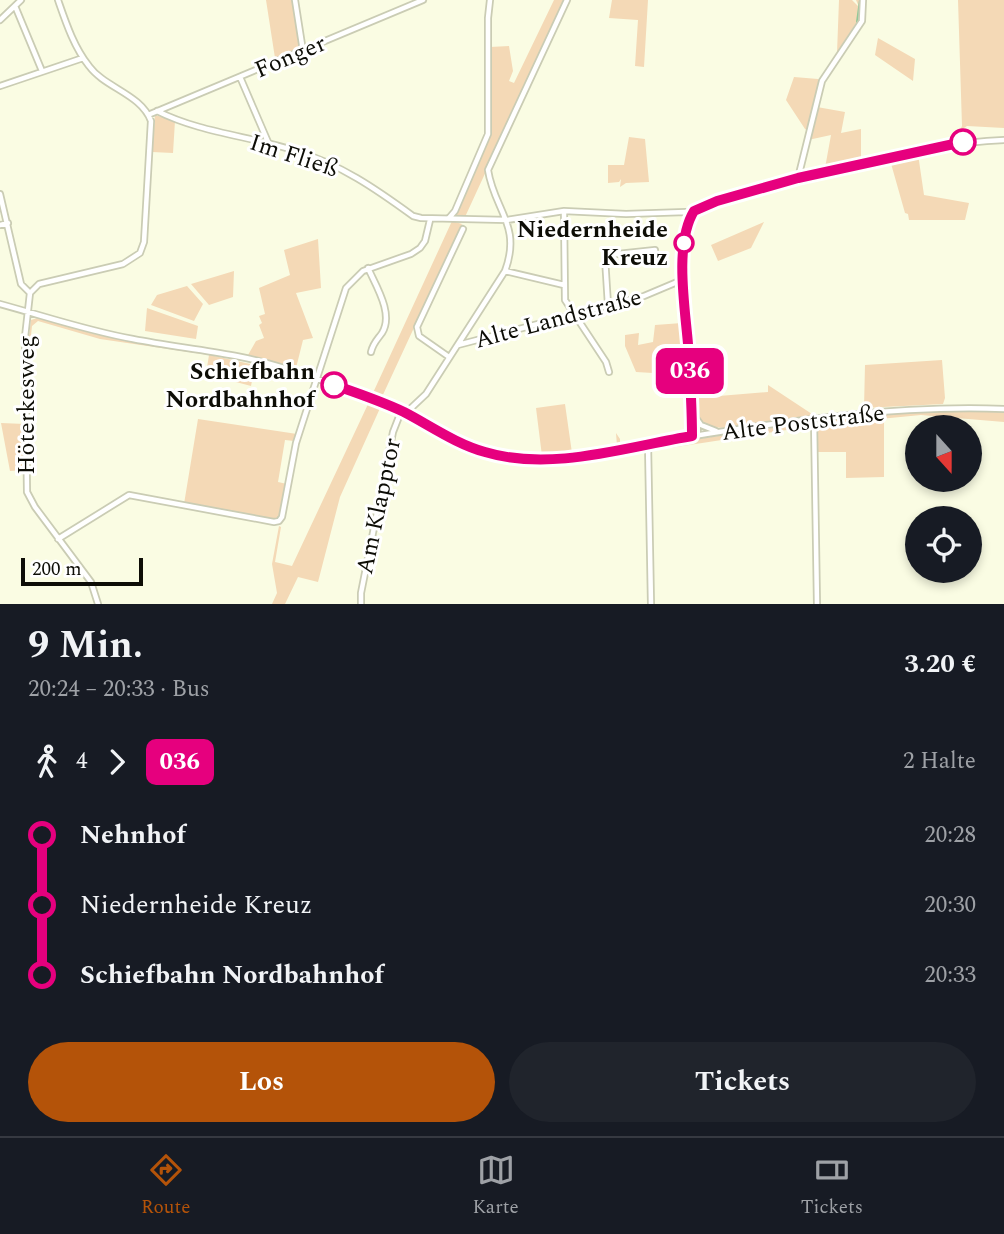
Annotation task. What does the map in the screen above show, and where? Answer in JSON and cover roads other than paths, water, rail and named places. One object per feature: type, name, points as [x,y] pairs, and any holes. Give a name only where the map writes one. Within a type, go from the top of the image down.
[{"type":"street","points":[[0,20],[21,0]]},
{"type":"street","points":[[0,194],[21,284],[30,293],[40,284],[123,264],[140,253],[144,242],[150,121],[138,103],[101,78],[83,58],[71,37],[58,0]]},
{"type":"street","points":[[295,0],[303,51]]},
{"type":"street","name":"Fonger","points":[[157,111],[423,0]]},
{"type":"street","points":[[448,218],[460,201],[488,134],[490,0]]},
{"type":"street","points":[[458,345],[505,271],[511,250],[507,220],[488,170],[567,0]]},
{"type":"street","points":[[798,178],[822,81],[862,21],[863,0]]},
{"type":"street","points":[[15,6],[42,71]]},
{"type":"street","points":[[0,86],[83,58]]},
{"type":"street","points":[[240,77],[268,143]]},
{"type":"street","points":[[148,115],[157,111]]},
{"type":"street","name":"Im Fließ","points":[[157,111],[200,128],[268,143],[329,162],[413,216],[430,219]]},
{"type":"street","points":[[695,436],[682,280],[683,251],[691,214],[717,201],[798,178],[963,142],[1004,140]]},
{"type":"street","points":[[564,211],[565,300],[606,362],[609,372]]},
{"type":"street","points":[[58,539],[129,495],[278,521],[282,517],[297,439],[346,288],[368,268],[411,254],[420,248],[425,241],[430,219],[507,220],[564,211],[691,214]]},
{"type":"street","points":[[0,225],[8,223]]},
{"type":"street","points":[[449,357],[419,335],[417,327],[463,229]]},
{"type":"street","points":[[608,305],[605,258],[608,255],[656,250]]},
{"type":"street","points":[[368,268],[386,316],[382,333],[375,339],[371,352]]},
{"type":"street","points":[[505,271],[564,285]]},
{"type":"street","name":"Alte Landstraße","points":[[406,411],[426,394],[458,345],[644,296],[682,280]]},
{"type":"street","name":"Höterkesweg","points":[[30,293],[24,342],[27,490],[33,504],[90,582],[98,604]]},
{"type":"street","name":"Alte Poststraße","points":[[0,304],[138,340],[233,355],[316,379],[406,411],[462,444],[506,457],[569,457],[695,436],[885,410],[1004,409]]},
{"type":"street","points":[[692,397],[696,418],[695,436]]},
{"type":"street","name":"Am Klapptor","points":[[361,604],[393,432],[400,414],[406,411]]},
{"type":"street","points":[[696,418],[701,425],[715,432],[731,431]]},
{"type":"street","points":[[814,419],[817,604]]},
{"type":"street","points":[[648,444],[651,604]]},
{"type":"waterway","points":[[857,22],[860,0]]},
{"type":"place","name":"Niedernheide Kreuz","points":[[684,243]]},
{"type":"place","name":"Schiefbahn Nordbahnhof","points":[[334,385]]}]
